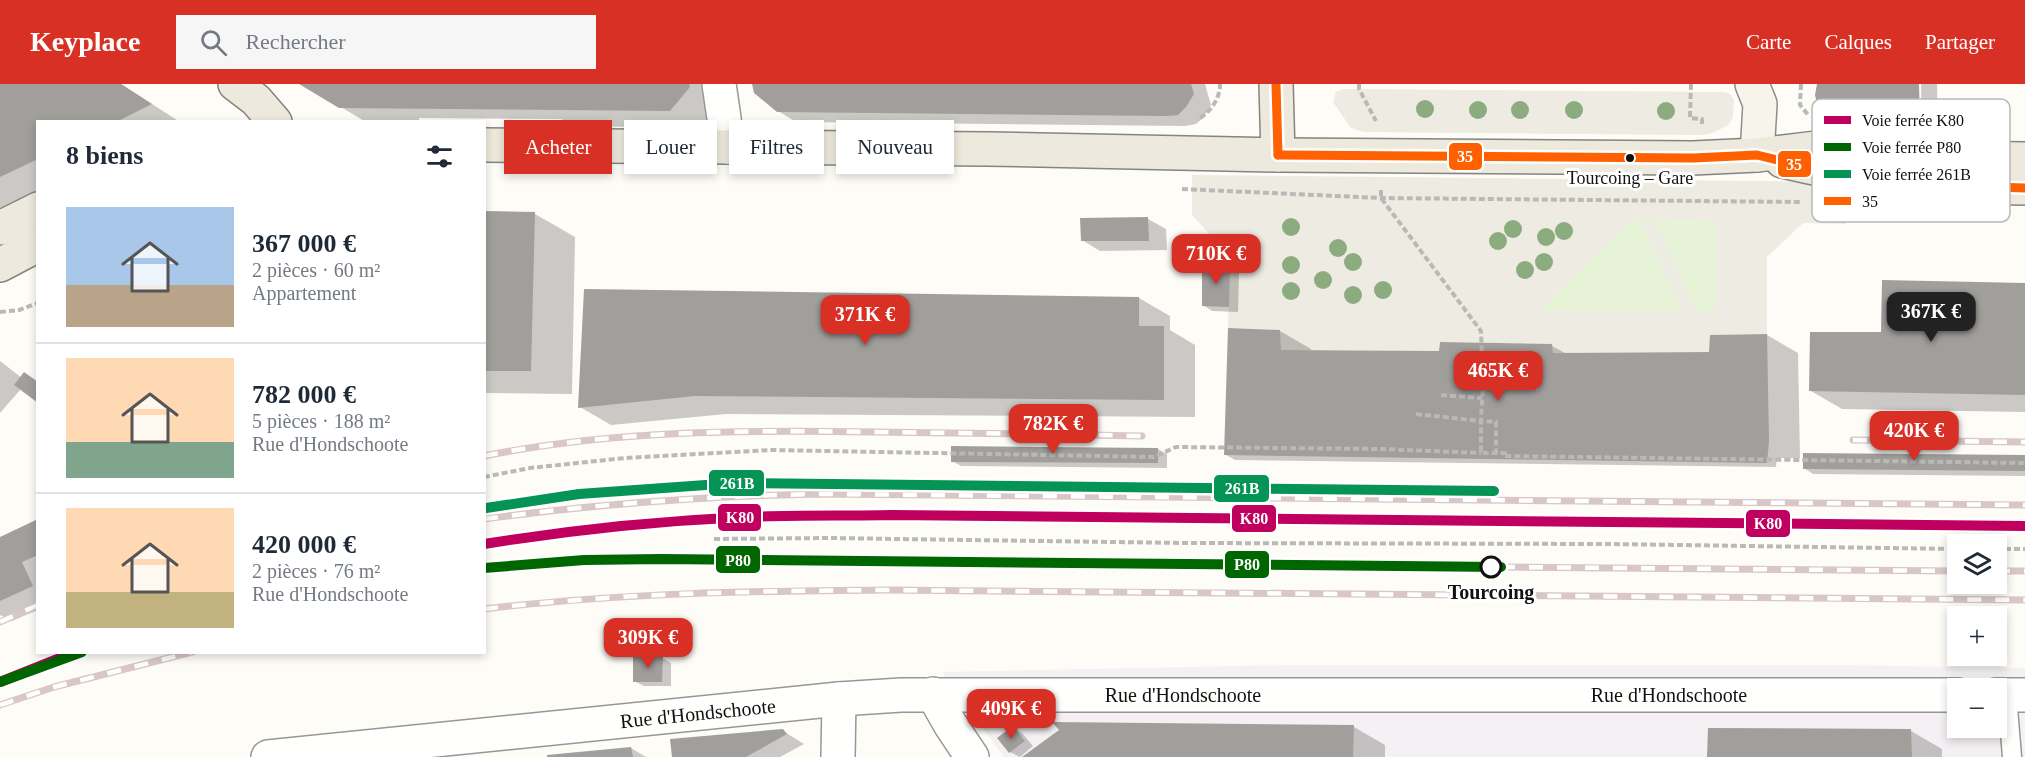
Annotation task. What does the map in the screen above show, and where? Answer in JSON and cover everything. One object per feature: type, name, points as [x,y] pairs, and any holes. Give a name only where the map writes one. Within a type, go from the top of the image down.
[{"type":"main road","points":[[235,84],[256,100],[273,120]]},
{"type":"main road","points":[[1276,84],[1278,155]]},
{"type":"main road","points":[[1752,84],[1760,104],[1757,155]]},
{"type":"main road","points":[[486,145],[1681,158],[1757,155],[1812,148]]},
{"type":"main road","points":[[1757,155],[1812,168]]},
{"type":"main road","points":[[2010,159],[2025,159]]},
{"type":"main road","points":[[0,228],[36,210]]},
{"type":"main road","points":[[0,265],[36,246]]},
{"type":"street","points":[[718,84],[727,147]]},
{"type":"street","points":[[933,694],[972,757]]},
{"type":"street","name":"Rue d'Hondschoote","points":[[268,757],[839,699],[933,694],[1947,695]]},
{"type":"street","points":[[838,757],[839,699]]},
{"type":"lane","points":[[2009,695],[2012,757]]},
{"type":"path","points":[[1193,121],[1200,119],[1209,111],[1219,94],[1220,84]]},
{"type":"path","points":[[1691,84],[1690,118],[1702,119],[1702,135]]},
{"type":"path","points":[[1359,87],[1377,124]]},
{"type":"path","points":[[1481,453],[1483,384],[1481,331],[1381,198],[1807,202]]},
{"type":"path","points":[[0,312],[19,310],[36,304]]},
{"type":"path","points":[[1483,384],[1538,389]]},
{"type":"path","points":[[1441,395],[1482,398]]},
{"type":"path","points":[[1416,414],[1496,422],[1496,453]]},
{"type":"path","points":[[486,477],[530,468],[625,458],[770,450],[1154,457],[1176,447],[1382,449],[1505,453],[1504,456],[2025,463]]},
{"type":"path","points":[[714,539],[1609,544],[1947,549]]},
{"type":"path","points":[[2007,549],[2025,549]]},
{"type":"shaded area","points":[[1343,89],[1724,92],[1730,94],[1734,99],[1733,118],[1728,125],[1713,133],[1701,135],[1364,132],[1351,128],[1333,102],[1336,92]]},
{"type":"shaded area","points":[[1192,175],[1812,182],[1812,222],[1846,222],[1846,224],[1803,223],[1767,257],[1767,334],[1711,335],[1709,352],[1553,353],[1552,344],[1440,342],[1439,351],[1281,350],[1280,330],[1228,328],[1230,256],[1192,215]],"holes":[[[1631,220],[1640,220],[1682,311],[1539,310]],[[1655,220],[1717,221],[1715,312],[1697,312]]]},
{"type":"shaded area","points":[[1289,665],[1834,665],[2025,668],[2025,757],[1004,757],[942,672]]},
{"type":"green space","points":[[1631,219],[1640,220],[1683,312],[1538,310]]},
{"type":"green space","points":[[1654,220],[1717,221],[1716,312],[1697,312]]},
{"type":"building","points":[[0,84],[121,84],[152,104],[120,120],[36,120],[36,160],[0,177]]},
{"type":"building","points":[[299,84],[689,84],[690,87],[670,111],[339,108]]},
{"type":"building","points":[[752,84],[1191,84],[1194,94],[1178,115],[1166,116],[777,112],[754,93]]},
{"type":"building","points":[[1817,84],[1919,84],[1919,99],[1816,99]]},
{"type":"building","points":[[486,211],[535,212],[531,371],[486,371]]},
{"type":"building","points":[[1148,217],[1149,241],[1081,241],[1080,218]]},
{"type":"building","points":[[1202,264],[1230,265],[1229,307],[1202,306]]},
{"type":"building","points":[[1882,280],[2025,283],[2025,395],[1809,391],[1810,332],[1881,332]]},
{"type":"building","points":[[584,289],[1139,297],[1139,326],[1164,326],[1164,400],[694,396],[578,408]]},
{"type":"building","points":[[1228,328],[1280,330],[1281,350],[1439,351],[1440,342],[1552,344],[1553,353],[1709,352],[1710,335],[1767,334],[1769,441],[1767,463],[1224,455]]},
{"type":"building","points":[[24,372],[36,381],[36,402],[14,385]]},
{"type":"building","points":[[951,446],[1158,448],[1158,463],[951,462]]},
{"type":"building","points":[[1803,453],[2025,455],[2025,471],[1803,469]]},
{"type":"building","points":[[36,520],[36,556],[22,562],[33,586],[0,601],[0,537]]},
{"type":"building","points":[[633,656],[663,656],[662,682],[633,682]]},
{"type":"building","points":[[1052,722],[1354,725],[1353,757],[1022,757],[1059,730]]},
{"type":"building","points":[[1013,726],[1025,741],[1009,753],[997,738]]},
{"type":"building","points":[[1708,728],[1911,729],[1912,757],[1707,757]]},
{"type":"building","points":[[783,729],[787,734],[746,757],[672,757],[670,739]]},
{"type":"building","points":[[631,747],[633,757],[547,757],[547,755]]},
{"type":"railway","points":[[486,456],[532,447],[630,436],[727,432],[825,431],[1142,436]]},
{"type":"railway","points":[[1853,440],[2025,442]]},
{"type":"railway","points":[[486,519],[652,502],[821,494],[2025,505]]},
{"type":"railway","points":[[1501,567],[1947,571]]},
{"type":"railway","points":[[2007,571],[2025,571]]},
{"type":"railway","points":[[486,609],[635,596],[887,590],[2025,600]]},
{"type":"railway","points":[[0,622],[36,606]]},
{"type":"railway","points":[[0,705],[54,687],[184,654]]},
{"type":"rail line","name":"261B","points":[[486,508],[579,494],[734,483],[1494,491]]},
{"type":"rail line","name":"K80","points":[[486,544],[582,530],[680,521],[800,516],[2025,526]]},
{"type":"rail line","name":"P80","points":[[486,568],[584,560],[661,559],[1501,567]]},
{"type":"rail line","name":"K80","points":[[0,682],[70,654]]},
{"type":"rail line","name":"P80","points":[[0,682],[77,654]]},
{"type":"transit line","name":"35","points":[[1276,84],[1278,155]]},
{"type":"transit line","name":"35","points":[[1278,155],[1693,158],[1757,155],[1812,168]]},
{"type":"transit line","name":"35","points":[[2010,188],[2025,188]]},
{"type":"place","name":"Tourcoing – Gare","points":[[1630,158]]},
{"type":"place","name":"Tourcoing","points":[[1491,567]]}]
